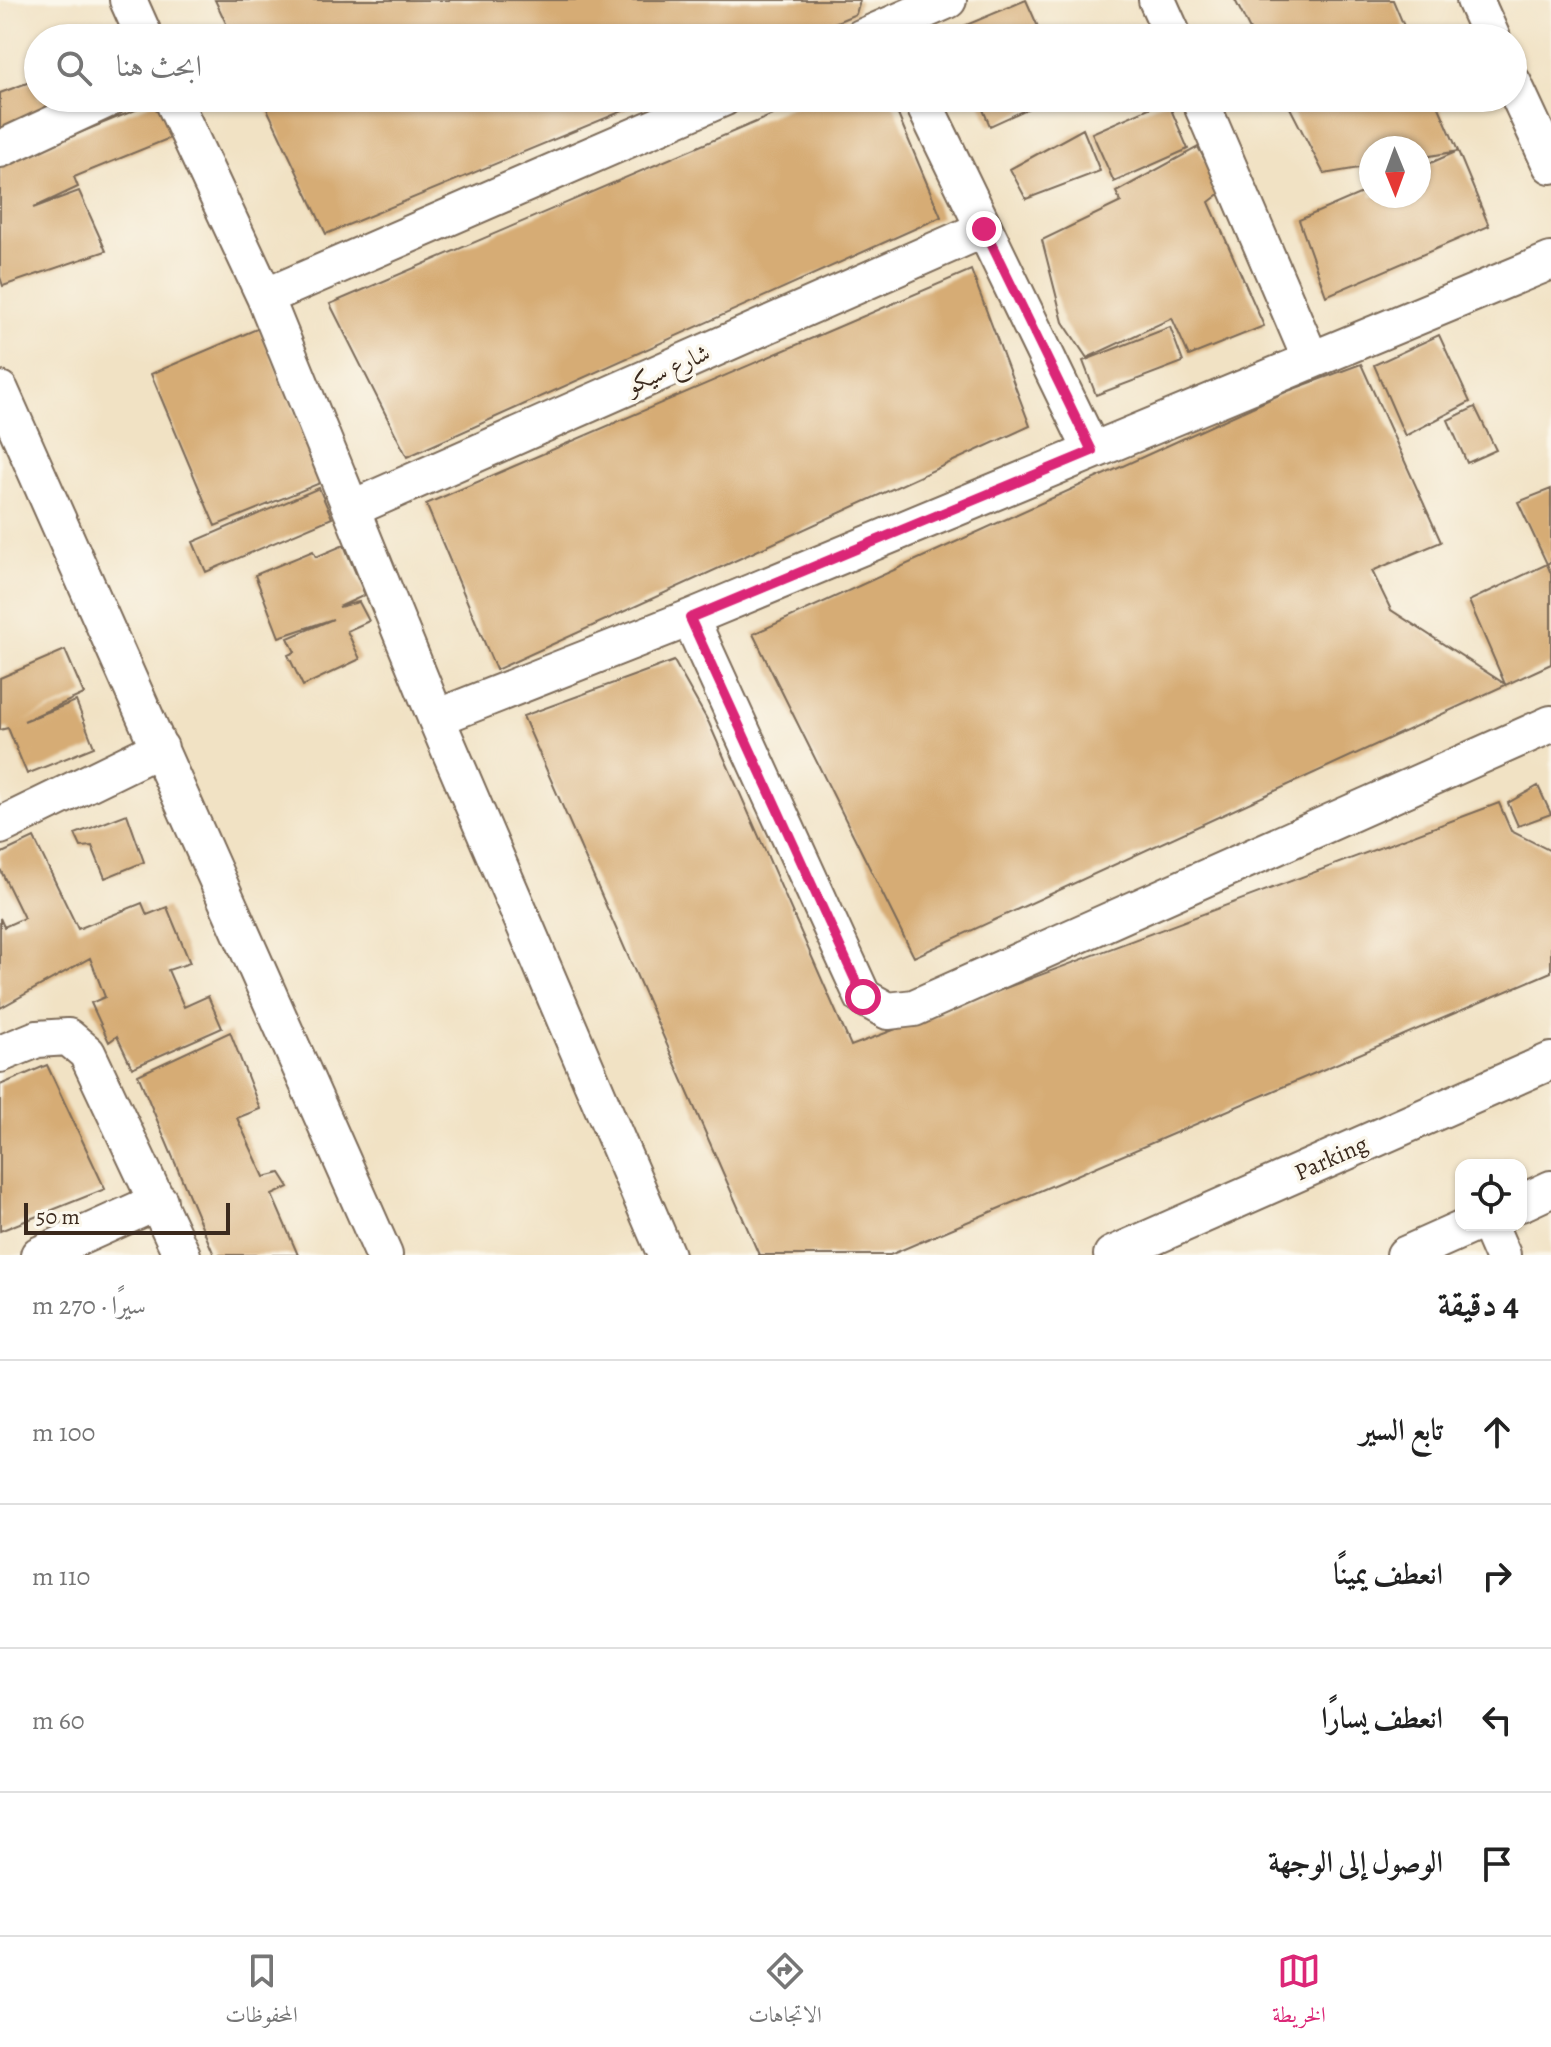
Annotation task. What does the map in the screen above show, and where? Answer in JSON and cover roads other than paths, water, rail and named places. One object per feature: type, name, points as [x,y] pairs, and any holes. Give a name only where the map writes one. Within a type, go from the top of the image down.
[{"type":"street","points":[[128,0],[139,24]]},
{"type":"street","points":[[899,24],[948,0]]},
{"type":"street","points":[[1157,0],[1168,24]]},
{"type":"street","points":[[1475,0],[1486,24]]},
{"type":"street","points":[[0,149],[80,112]]},
{"type":"street","points":[[179,112],[265,297],[436,718],[666,1255]]},
{"type":"street","points":[[265,297],[691,112]]},
{"type":"street","points":[[928,112],[1092,451]]},
{"type":"street","points":[[1205,112],[1311,360]]},
{"type":"street","points":[[1526,112],[1551,165]]},
{"type":"street","name":"شارع سيكو","points":[[351,509],[984,229]]},
{"type":"street","points":[[436,718],[690,618],[1551,261]]},
{"type":"street","points":[[0,390],[384,1255]]},
{"type":"street","points":[[690,618],[863,997],[888,1011],[914,1008],[1551,724]]},
{"type":"street","points":[[0,826],[160,748]]},
{"type":"street","points":[[0,1054],[37,1039],[68,1037],[87,1053],[182,1255]]},
{"type":"street","name":"Parking","points":[[1112,1255],[1551,1061]]},
{"type":"street","points":[[1527,1200],[1551,1189]]},
{"type":"street","points":[[39,1255],[159,1201]]},
{"type":"street","points":[[1405,1255],[1459,1231]]},
{"type":"street","points":[[1492,1231],[1502,1255]]}]
